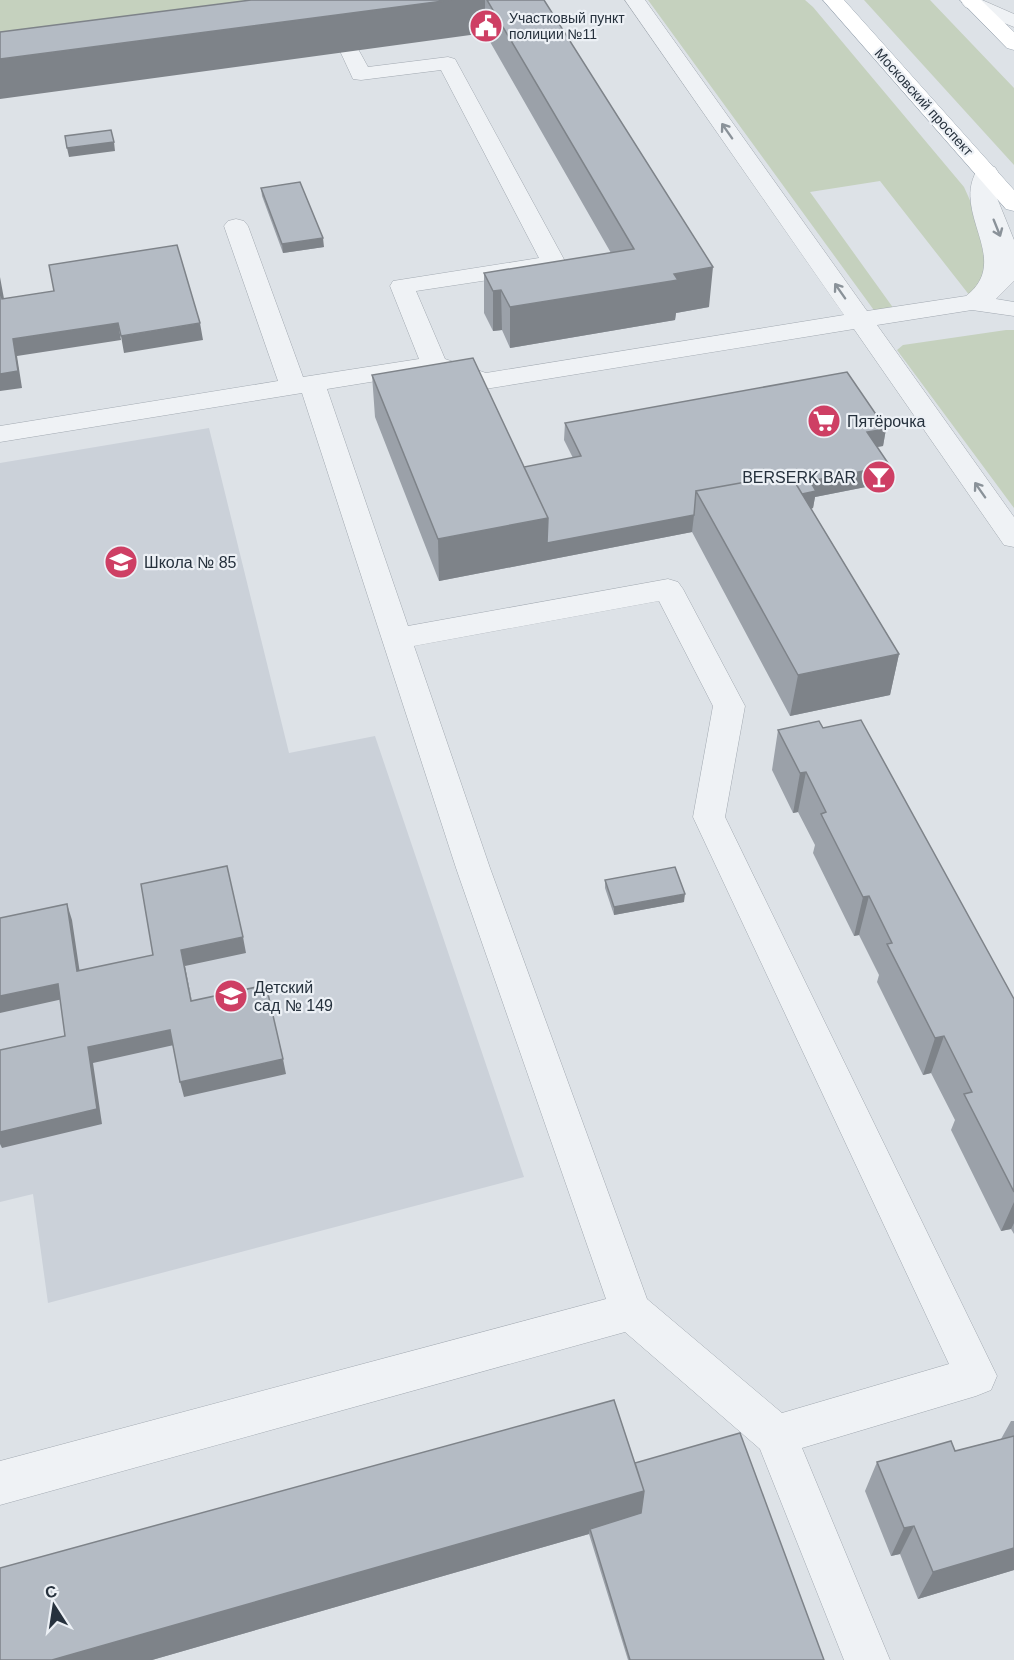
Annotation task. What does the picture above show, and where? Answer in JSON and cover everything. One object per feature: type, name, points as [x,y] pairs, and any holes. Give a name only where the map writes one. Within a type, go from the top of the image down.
[{"type":"main road","name":"Московский проспект","points":[[833,0],[1014,204]]},
{"type":"main road","points":[[971,1],[1014,44]]},
{"type":"street","points":[[635,0],[1014,538]]},
{"type":"street","points":[[971,1],[1014,21]]},
{"type":"street","points":[[350,51],[361,74],[448,63],[554,263],[402,286],[435,364]]},
{"type":"street","points":[[972,303],[984,297],[1005,276],[1010,260],[983,193],[987,172]]},
{"type":"street","points":[[236,226],[303,386],[395,639],[473,868],[631,1311],[777,1435],[867,1660]]},
{"type":"street","points":[[0,434],[435,364],[485,381],[972,303],[1014,309]]},
{"type":"street","points":[[395,639],[669,589],[729,706],[709,817],[976,1376],[777,1435]]},
{"type":"street","points":[[0,1483],[631,1311]]},
{"type":"shaded area","name":"Детский сад № 149","points":[[209,428],[289,753],[375,736],[524,1177],[48,1303],[33,1194],[0,1202],[0,463]]},
{"type":"green space","points":[[0,0],[307,0],[0,41]]},
{"type":"green space","points":[[648,0],[805,0],[964,187],[999,265],[970,296],[880,181],[810,192],[894,309],[876,313]]},
{"type":"green space","points":[[864,0],[930,0],[1014,88],[1014,165]]},
{"type":"green space","points":[[1014,330],[1014,508],[897,350],[903,345]]},
{"type":"building","points":[[251,0],[451,0],[0,59],[0,32]]},
{"type":"building","points":[[487,0],[544,0],[713,267],[674,274],[678,280],[510,307],[501,290],[493,291],[484,273],[634,249]]},
{"type":"building","points":[[111,130],[114,142],[67,148],[65,136]]},
{"type":"building","points":[[300,182],[323,238],[282,244],[261,188]]},
{"type":"building","points":[[177,245],[200,323],[121,336],[118,323],[13,339],[18,371],[0,374],[0,285],[2,299],[54,291],[49,265]]},
{"type":"building","points":[[473,358],[548,518],[438,539],[372,375]]},
{"type":"building","points":[[847,372],[886,429],[867,432],[890,466],[810,481],[816,491],[802,494],[790,474],[696,491],[694,515],[547,543],[548,518],[524,467],[581,456],[565,423]]},
{"type":"building","points":[[790,474],[899,654],[798,675],[696,491]]},
{"type":"building","points":[[861,720],[1014,999],[1014,1192],[964,1094],[972,1092],[944,1036],[935,1038],[887,944],[892,943],[869,896],[863,897],[821,814],[826,812],[806,772],[800,773],[778,730],[819,721],[823,728]]},
{"type":"building","points":[[227,866],[243,937],[181,950],[191,1001],[266,985],[283,1059],[180,1082],[170,1030],[88,1047],[97,1109],[0,1132],[0,1050],[65,1036],[58,984],[0,996],[0,918],[67,904],[77,971],[153,955],[141,884]]},
{"type":"building","points":[[675,867],[685,894],[614,907],[605,880]]},
{"type":"building","points":[[614,1400],[644,1491],[52,1660],[0,1660],[0,1568]]},
{"type":"building","points":[[740,1433],[824,1660],[630,1660],[590,1529],[641,1513],[644,1491],[635,1463]]},
{"type":"building","points":[[1014,1436],[1014,1548],[933,1572],[914,1526],[904,1528],[877,1462],[951,1441],[955,1451]]},
{"type":"place","name":"Участковый пункт полиции №11","points":[[486,26]]},
{"type":"place","name":"Пятёрочка","points":[[824,421]]},
{"type":"place","name":"BERSERK BAR","points":[[879,477]]},
{"type":"place","name":"Школа № 85","points":[[121,562]]},
{"type":"place","name":"Детский сад № 149","points":[[231,996]]}]
